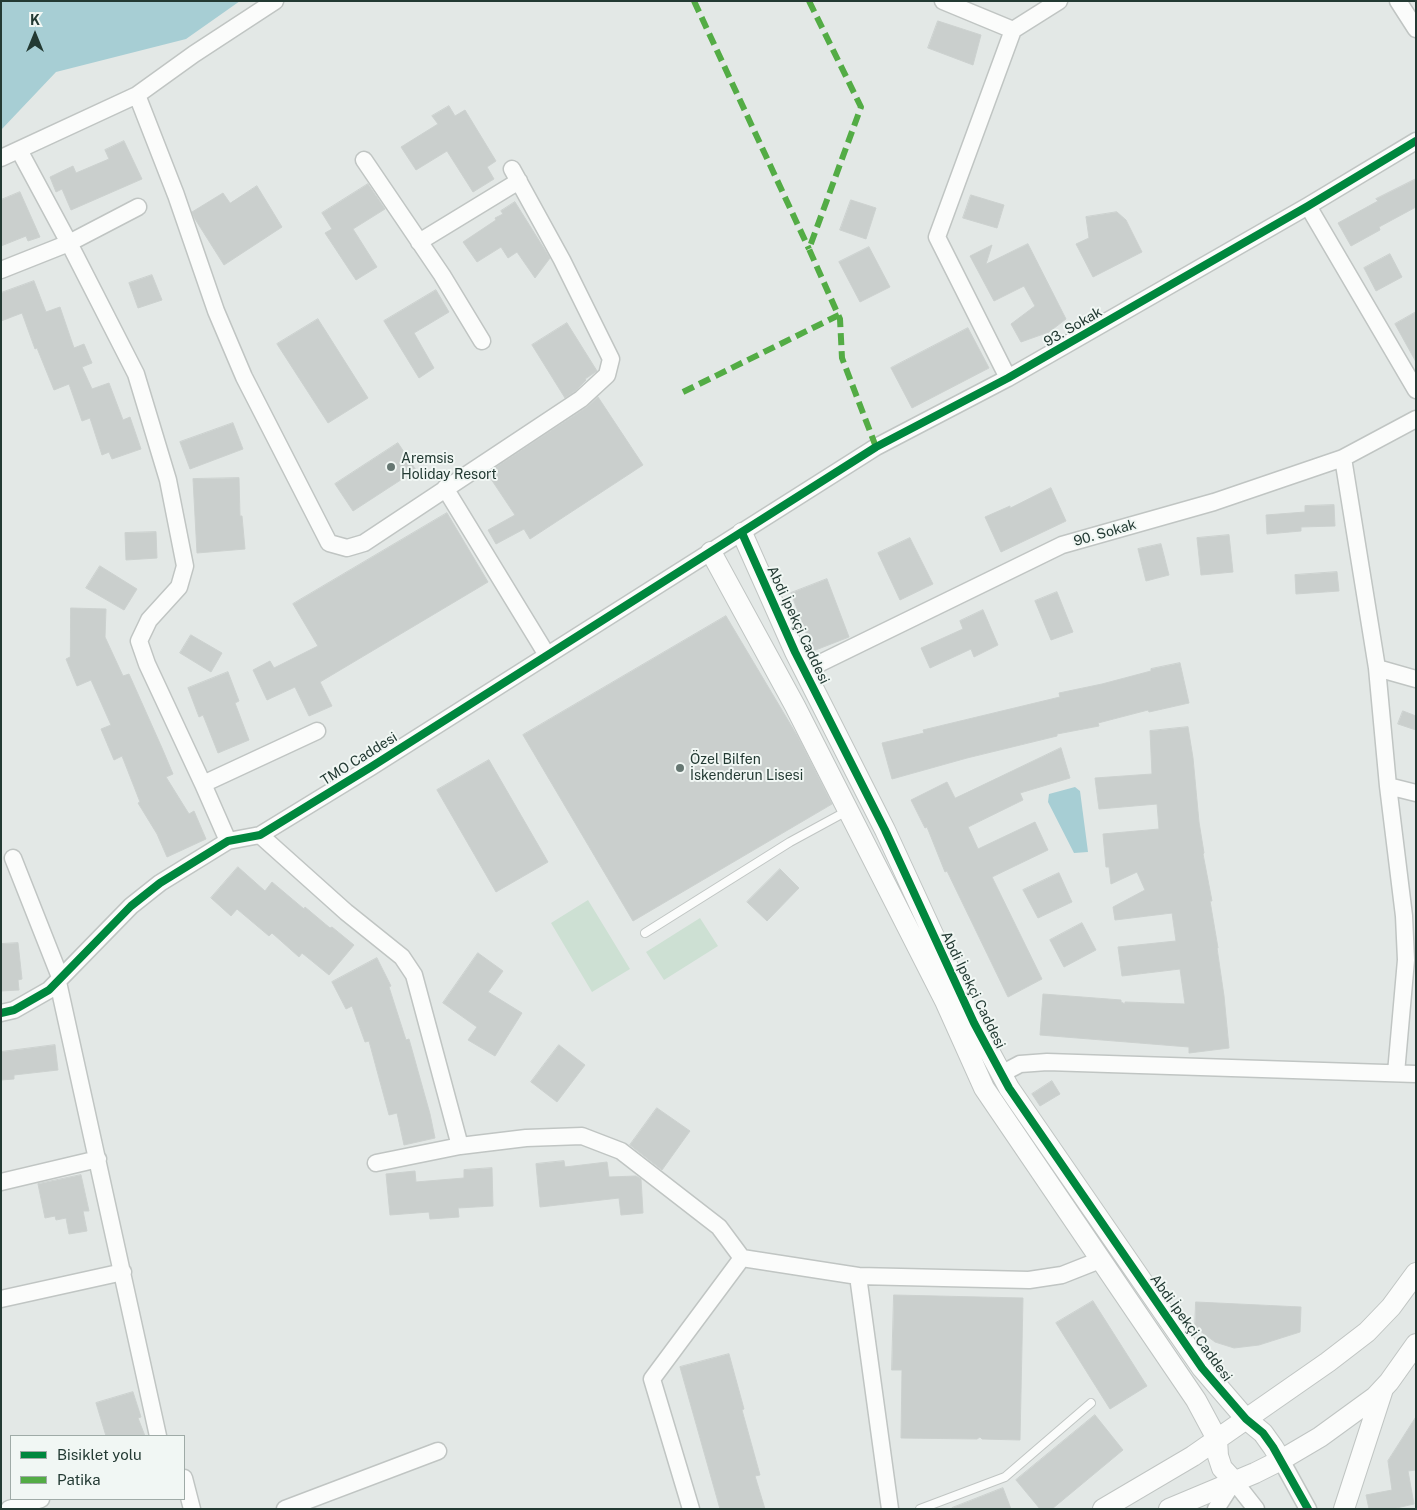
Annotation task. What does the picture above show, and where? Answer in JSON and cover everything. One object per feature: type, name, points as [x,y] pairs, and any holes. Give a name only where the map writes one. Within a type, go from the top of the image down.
[{"type":"street","points":[[1,158],[136,95],[275,1]]},
{"type":"street","points":[[943,1],[1012,30]]},
{"type":"street","points":[[1008,378],[937,236],[1012,30],[1059,1]]},
{"type":"street","points":[[1398,1],[1416,29]]},
{"type":"street","points":[[136,95],[176,195],[216,311],[244,377],[329,543],[347,548],[364,543],[581,399],[607,375],[611,359],[562,260],[515,175],[418,242]]},
{"type":"street","name":"93. Sokak","points":[[742,533],[876,447],[1008,378],[1308,206],[1416,141]]},
{"type":"street","points":[[19,150],[136,374],[168,480],[185,566],[179,587],[149,620],[139,641],[147,664],[228,841]]},
{"type":"street","points":[[364,160],[442,275],[482,341]]},
{"type":"street","points":[[1308,206],[1416,390]]},
{"type":"street","points":[[1,270],[69,243],[138,207]]},
{"type":"street","name":"90. Sokak","points":[[804,671],[1062,545],[1214,502],[1343,458],[1416,419]]},
{"type":"street","points":[[1343,458],[1377,668],[1388,786],[1404,916],[1406,960],[1396,1073]]},
{"type":"street","points":[[445,488],[547,654]]},
{"type":"street","name":"TMO Caddesi","points":[[1,1013],[14,1010],[49,990],[131,906],[160,882],[228,841],[260,835],[380,762],[547,654],[742,533]]},
{"type":"street","name":"Abdi İpekçi Caddesi","points":[[742,533],[804,671],[885,830],[974,1023],[1009,1088],[1202,1368],[1246,1419],[1263,1434],[1274,1447],[1281,1460]]},
{"type":"street","points":[[711,552],[796,706],[848,819],[945,1001],[984,1088],[1196,1400],[1217,1439],[1218,1456],[1222,1468],[1256,1509]]},
{"type":"street","points":[[1377,668],[1416,679]]},
{"type":"street","points":[[203,784],[317,731]]},
{"type":"street","points":[[1388,786],[1416,793]]},
{"type":"street","points":[[260,835],[346,912],[402,957],[414,975],[460,1146]]},
{"type":"street","points":[[13,858],[59,980],[158,1435]]},
{"type":"street","points":[[1406,960],[1416,947]]},
{"type":"street","points":[[1001,1074],[1020,1064],[1047,1062],[1416,1074]]},
{"type":"street","points":[[376,1163],[460,1146],[526,1138],[582,1136],[621,1151],[719,1227],[742,1258],[858,1276],[1029,1280],[1062,1275],[1100,1260]]},
{"type":"street","points":[[1,1182],[98,1159]]},
{"type":"street","points":[[691,1509],[652,1379],[742,1258]]},
{"type":"street","points":[[1,1299],[123,1272]]},
{"type":"street","points":[[1103,1509],[1217,1439],[1321,1367],[1367,1332],[1390,1307],[1416,1273]]},
{"type":"street","points":[[858,1276],[890,1509]]},
{"type":"street","points":[[1169,1509],[1281,1460],[1320,1437],[1362,1407],[1383,1388],[1416,1344]]},
{"type":"street","points":[[1344,1509],[1383,1388]]},
{"type":"street","points":[[284,1509],[438,1451]]},
{"type":"street","points":[[1281,1460],[1308,1509]]},
{"type":"street","points":[[1216,1509],[1234,1481]]},
{"type":"street","points":[[185,1482],[192,1509]]},
{"type":"street","points":[[9,1509],[38,1500]]},
{"type":"lane","points":[[645,933],[790,842],[848,819]]},
{"type":"lane","points":[[920,1509],[1004,1477],[1091,1402]]},
{"type":"green space","points":[[588,900],[630,969],[592,992],[551,923]]},
{"type":"green space","points":[[700,918],[718,946],[664,980],[646,952]]},
{"type":"water","points":[[1,1],[240,1],[186,39],[56,72],[1,130]]},
{"type":"water","points":[[1075,787],[1080,791],[1088,852],[1074,853],[1048,802],[1049,794]]},
{"type":"building","points":[[938,21],[981,35],[973,65],[928,48]]},
{"type":"building","points":[[449,106],[455,116],[465,110],[496,161],[487,167],[494,179],[473,192],[447,151],[416,170],[401,147],[438,124],[432,116]]},
{"type":"building","points":[[124,141],[142,179],[71,210],[62,189],[56,192],[50,177],[73,166],[76,173],[109,159],[105,150]]},
{"type":"building","points":[[1416,179],[1416,207],[1379,227],[1380,230],[1351,246],[1338,223],[1378,201],[1376,199]]},
{"type":"building","points":[[368,184],[385,209],[353,229],[377,267],[356,280],[325,233],[332,229],[322,213]]},
{"type":"building","points":[[257,186],[282,227],[224,265],[192,212],[223,193],[230,203]]},
{"type":"building","points":[[20,192],[40,237],[28,241],[26,236],[1,246],[1,200]]},
{"type":"building","points":[[971,195],[1004,205],[997,228],[963,218]]},
{"type":"building","points":[[851,200],[876,208],[866,239],[840,230]]},
{"type":"building","points":[[515,202],[550,258],[535,278],[517,252],[508,258],[501,247],[477,262],[463,242],[496,220],[495,218],[503,214],[501,211]]},
{"type":"building","points":[[1117,212],[1126,220],[1142,252],[1093,277],[1076,244],[1089,238],[1086,217]]},
{"type":"building","points":[[1028,244],[1066,319],[1049,332],[1021,342],[1011,324],[1035,306],[1024,286],[994,301],[970,256],[992,245],[986,264]]},
{"type":"building","points":[[869,247],[890,287],[860,302],[839,262]]},
{"type":"building","points":[[1390,254],[1402,277],[1376,291],[1364,268]]},
{"type":"building","points":[[152,275],[162,300],[138,308],[129,283]]},
{"type":"building","points":[[34,281],[46,312],[60,307],[74,348],[84,344],[92,363],[82,367],[92,389],[109,383],[123,420],[130,417],[141,449],[112,459],[109,452],[102,455],[90,418],[82,421],[69,384],[54,390],[37,348],[35,349],[22,313],[1,321],[1,293]]},
{"type":"building","points":[[436,290],[449,312],[414,333],[434,368],[419,378],[384,321]]},
{"type":"building","points":[[1416,312],[1416,362],[1395,324]]},
{"type":"building","points":[[318,319],[368,398],[328,423],[277,344]]},
{"type":"building","points":[[567,323],[597,371],[585,379],[575,391],[565,398],[532,345]]},
{"type":"building","points":[[968,328],[989,368],[912,408],[891,368]]},
{"type":"building","points":[[598,397],[643,465],[530,539],[524,529],[496,544],[488,530],[515,515],[487,473],[587,407]]},
{"type":"building","points":[[233,423],[243,449],[190,469],[180,442]]},
{"type":"building","points":[[398,443],[416,470],[353,511],[335,484]]},
{"type":"building","points":[[239,478],[240,516],[242,516],[245,549],[197,553],[193,479]]},
{"type":"building","points":[[1051,488],[1066,521],[1001,552],[985,517],[1010,506],[1010,508]]},
{"type":"building","points":[[1334,505],[1335,526],[1301,527],[1301,531],[1267,534],[1266,515],[1305,512],[1305,506]]},
{"type":"building","points":[[447,513],[488,582],[320,682],[332,706],[309,716],[295,687],[267,700],[253,670],[270,661],[274,668],[318,646],[293,604]]},
{"type":"building","points":[[156,532],[157,558],[126,560],[125,533]]},
{"type":"building","points":[[1229,535],[1233,572],[1201,575],[1197,538]]},
{"type":"building","points":[[910,538],[933,584],[900,600],[878,553]]},
{"type":"building","points":[[1161,544],[1169,575],[1146,581],[1138,549]]},
{"type":"building","points":[[100,566],[137,589],[124,610],[86,588]]},
{"type":"building","points":[[1337,572],[1339,591],[1296,594],[1295,575]]},
{"type":"building","points":[[827,579],[849,637],[813,651],[791,593]]},
{"type":"building","points":[[1057,592],[1073,632],[1051,640],[1035,601]]},
{"type":"building","points":[[71,608],[106,609],[105,637],[123,676],[129,674],[162,748],[173,774],[166,777],[189,814],[194,811],[206,839],[167,857],[157,834],[138,803],[140,802],[122,756],[114,760],[101,729],[111,725],[91,680],[77,686],[66,659],[70,657]]},
{"type":"building","points":[[983,610],[998,645],[974,657],[971,649],[930,668],[921,648],[963,629],[960,621]]},
{"type":"building","name":"Özel Bilfen İskenderun Lisesi","points":[[726,616],[798,737],[832,804],[633,921],[523,735]]},
{"type":"building","points":[[191,635],[222,653],[211,672],[180,653]]},
{"type":"building","points":[[1180,663],[1189,703],[1149,712],[1148,710],[1098,723],[1099,726],[1057,734],[1057,736],[892,779],[882,743],[924,733],[923,730],[1060,697],[1059,693],[1102,684],[1151,671],[1151,669]]},
{"type":"building","points":[[228,672],[239,701],[235,703],[249,740],[218,753],[203,715],[199,717],[188,688]]},
{"type":"building","points":[[1403,711],[1416,716],[1416,730],[1398,724]]},
{"type":"building","points":[[1188,727],[1203,854],[1212,901],[1210,901],[1218,948],[1229,1048],[1189,1053],[1189,1047],[1040,1035],[1043,994],[1121,1000],[1125,1004],[1125,1002],[1185,1004],[1180,969],[1122,976],[1118,947],[1176,941],[1172,913],[1115,920],[1113,907],[1145,890],[1137,872],[1111,884],[1109,867],[1106,867],[1103,834],[1159,829],[1157,804],[1099,809],[1095,778],[1152,774],[1150,731]]},
{"type":"building","points":[[1061,748],[1070,778],[1020,793],[1023,800],[968,827],[978,849],[1035,822],[1048,850],[992,877],[1042,979],[1008,997],[947,871],[945,872],[927,827],[925,828],[911,800],[947,782],[955,798]]},
{"type":"building","points":[[489,760],[548,862],[496,892],[437,790]]},
{"type":"building","points":[[238,867],[265,891],[272,882],[304,909],[305,907],[354,945],[329,975],[302,953],[299,957],[272,933],[269,936],[237,909],[231,916],[211,898]]},
{"type":"building","points":[[780,869],[799,888],[767,921],[747,902]]},
{"type":"building","points":[[1059,873],[1072,902],[1038,918],[1023,890]]},
{"type":"building","points":[[1082,923],[1096,950],[1064,967],[1050,940]]},
{"type":"building","points":[[18,943],[22,979],[18,980],[19,990],[1,991],[1,944]]},
{"type":"building","points":[[478,953],[503,971],[488,992],[522,1013],[495,1056],[468,1040],[477,1027],[443,1003]]},
{"type":"building","points":[[377,958],[391,986],[389,987],[406,1040],[409,1039],[435,1138],[404,1145],[397,1113],[389,1115],[369,1041],[365,1042],[352,1006],[346,1009],[332,982]]},
{"type":"building","points":[[55,1045],[58,1070],[14,1075],[14,1079],[1,1080],[1,1052]]},
{"type":"building","points":[[559,1045],[585,1065],[557,1102],[531,1082]]},
{"type":"building","points":[[1052,1081],[1060,1094],[1040,1106],[1032,1094]]},
{"type":"building","points":[[657,1108],[690,1131],[662,1170],[630,1145]]},
{"type":"building","points":[[564,1161],[565,1167],[607,1162],[609,1177],[636,1176],[641,1179],[643,1213],[621,1215],[619,1198],[540,1207],[536,1164]]},
{"type":"building","points":[[492,1168],[493,1206],[458,1208],[459,1217],[430,1219],[429,1212],[390,1215],[386,1174],[415,1171],[416,1182],[464,1178],[464,1170]]},
{"type":"building","points":[[81,1175],[89,1211],[83,1211],[87,1231],[69,1234],[66,1218],[56,1220],[55,1216],[45,1218],[38,1184]]},
{"type":"building","points":[[894,1295],[1023,1298],[1020,1440],[982,1439],[980,1437],[977,1439],[901,1438],[902,1370],[892,1370]]},
{"type":"building","points":[[1093,1301],[1147,1386],[1110,1409],[1056,1323]]},
{"type":"building","points":[[1196,1302],[1301,1307],[1300,1332],[1259,1345],[1234,1348],[1215,1342],[1195,1327]]},
{"type":"building","points":[[729,1354],[760,1475],[755,1476],[765,1509],[720,1509],[680,1367]]},
{"type":"building","points":[[133,1392],[141,1417],[138,1418],[145,1435],[106,1435],[96,1403]]},
{"type":"building","points":[[1095,1415],[1123,1450],[1052,1509],[1040,1509],[1016,1480]]},
{"type":"building","points":[[1416,1417],[1416,1470],[1408,1471],[1414,1504],[1392,1509],[1369,1509],[1366,1495],[1392,1490],[1388,1461]]},
{"type":"building","points":[[1003,1488],[1011,1509],[952,1509],[952,1508]]},
{"type":"marked path","points":[[694,1],[809,249]]},
{"type":"marked path","points":[[809,1],[861,107],[809,249],[840,319],[842,358],[876,447]]},
{"type":"marked path","points":[[683,392],[839,315]]},
{"type":"cycle path","points":[[1,1013],[14,1010],[49,990],[131,906],[160,883],[228,841],[260,835],[371,767],[876,447],[1008,378],[1308,206],[1416,141]]},
{"type":"cycle path","points":[[742,533],[795,652],[885,830],[974,1023],[1009,1088],[1202,1368],[1246,1419],[1263,1433],[1273,1447],[1308,1509]]},
{"type":"place","name":"Aremsis Holiday Resort","points":[[391,467]]},
{"type":"place","name":"Özel Bilfen İskenderun Lisesi","points":[[680,768]]}]
